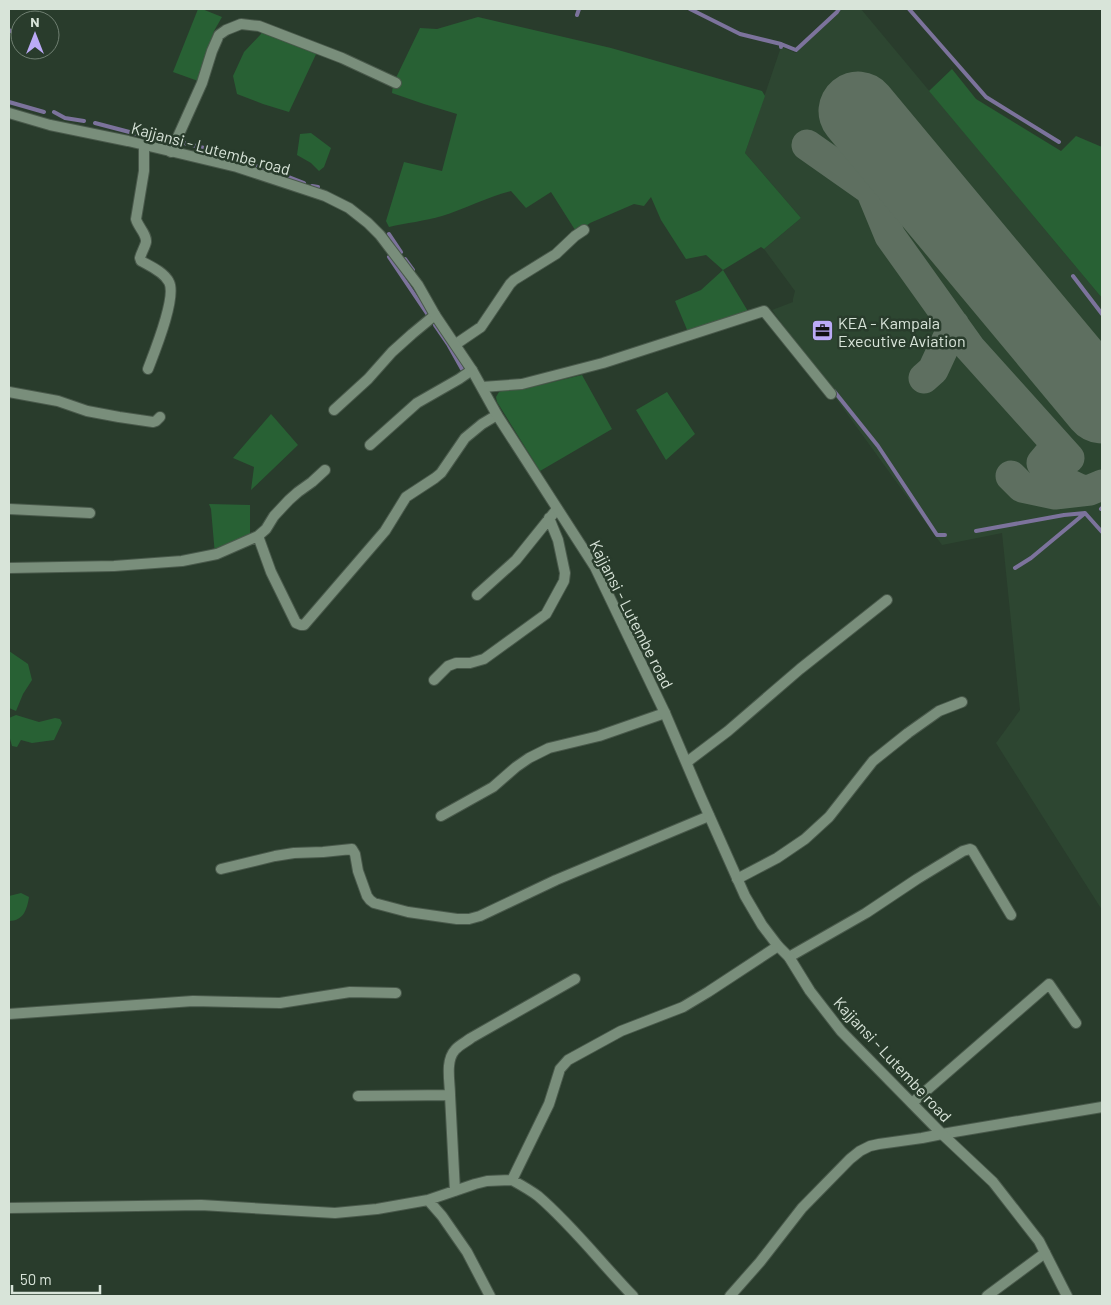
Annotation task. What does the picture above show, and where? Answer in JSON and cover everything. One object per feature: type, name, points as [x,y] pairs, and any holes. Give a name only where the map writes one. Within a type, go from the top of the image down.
[{"type":"street","points":[[171,152],[202,83],[219,35],[241,24],[260,26],[342,58],[396,83]]},
{"type":"street","name":"Kajjansi - Lutembe road","points":[[9,113],[50,125],[238,167],[325,196],[349,208],[368,223],[392,249],[456,344],[497,415],[595,567],[665,713],[737,879],[762,925],[789,958],[810,991],[841,1030],[942,1134],[993,1182],[1039,1241],[1067,1296]]},
{"type":"street","points":[[144,145],[144,171],[136,219],[146,241],[140,258],[166,278],[171,287],[171,296],[163,328],[148,369]]},
{"type":"street","points":[[456,344],[481,327],[514,280],[556,254],[584,230]]},
{"type":"street","points":[[482,387],[522,384],[594,365],[764,311],[831,394]]},
{"type":"street","points":[[334,410],[368,379],[412,334],[435,315]]},
{"type":"street","points":[[370,445],[417,403],[472,370]]},
{"type":"street","points":[[9,392],[58,401],[119,417],[153,422],[156,422],[160,417]]},
{"type":"street","points":[[258,536],[271,572],[292,614],[298,624],[304,625],[385,531],[406,498],[435,478],[465,438],[497,415]]},
{"type":"street","points":[[9,568],[114,566],[182,561],[217,554],[258,536],[289,500],[325,470]]},
{"type":"street","points":[[9,509],[90,513]]},
{"type":"street","points":[[477,595],[516,560],[557,509]]},
{"type":"street","points":[[434,680],[448,666],[456,663],[470,664],[484,659],[546,614],[564,581],[565,573],[558,540],[549,518]]},
{"type":"street","points":[[687,762],[728,731],[886,600]]},
{"type":"street","points":[[737,879],[777,858],[805,839],[829,817],[873,761],[939,711],[962,702]]},
{"type":"street","points":[[441,816],[493,787],[516,767],[549,748],[599,736],[665,713]]},
{"type":"street","points":[[221,869],[294,853],[352,849],[370,900],[408,912],[468,919],[480,916],[556,880],[709,816]]},
{"type":"street","points":[[789,958],[866,913],[917,879],[970,848],[1011,915]]},
{"type":"street","points":[[512,1180],[549,1104],[560,1069],[568,1060],[621,1031],[683,1007],[778,946]]},
{"type":"street","points":[[455,1191],[450,1057],[456,1048],[576,980]]},
{"type":"street","points":[[912,1103],[1049,984],[1076,1023]]},
{"type":"street","points":[[9,1014],[193,1001],[280,1003],[350,992],[396,993]]},
{"type":"street","points":[[358,1096],[450,1095]]},
{"type":"street","points":[[730,1296],[760,1262],[802,1208],[860,1151],[880,1144],[1102,1107]]},
{"type":"street","points":[[9,1208],[201,1206],[335,1213],[377,1209],[428,1200],[487,1181],[512,1180],[536,1195],[572,1228],[633,1296]]},
{"type":"street","points":[[428,1200],[442,1216],[467,1252],[490,1296]]},
{"type":"street","points":[[987,1296],[1045,1253]]},
{"type":"shaded area","points":[[840,9],[861,9],[1102,298],[1102,910],[996,743],[1020,710],[1002,533],[942,545],[772,310],[793,302],[795,291],[764,249],[801,218],[745,153],[781,47],[796,53]]},
{"type":"green space","points":[[198,9],[222,17],[214,31],[198,81],[173,72]]},
{"type":"green space","points":[[478,17],[611,48],[762,91],[765,96],[745,153],[801,218],[764,249],[761,247],[723,270],[706,255],[686,259],[661,220],[651,197],[644,206],[634,204],[590,223],[577,233],[551,192],[526,208],[511,191],[442,216],[389,227],[386,221],[404,162],[442,171],[457,114],[392,93],[393,84],[420,28],[437,29]]},
{"type":"green space","points":[[262,31],[318,50],[289,112],[237,94],[233,76],[244,52]]},
{"type":"green space","points":[[952,69],[976,99],[1061,151],[1076,136],[1102,147],[1102,298],[929,91]]},
{"type":"green space","points":[[311,133],[331,148],[324,167],[319,171],[311,163],[297,155],[300,134]]},
{"type":"green space","points":[[723,270],[749,313],[688,332],[675,301],[701,290]]},
{"type":"green space","points":[[582,375],[612,429],[540,471],[497,402],[496,397],[499,392],[505,390],[520,390]]},
{"type":"green space","points":[[667,392],[695,434],[666,460],[636,410]]},
{"type":"green space","points":[[271,414],[298,445],[251,490],[254,467],[233,458]]},
{"type":"green space","points":[[209,504],[250,505],[250,538],[215,555]]},
{"type":"green space","points":[[9,651],[28,664],[32,680],[23,694],[16,711],[9,708]]},
{"type":"green space","points":[[16,715],[39,722],[55,718],[60,719],[62,723],[54,740],[32,743],[21,740],[17,747],[12,746],[9,735],[9,718]]},
{"type":"green space","points":[[21,893],[29,897],[24,914],[14,921],[9,921],[9,896]]},
{"type":"waterway","points":[[577,15],[579,9]]},
{"type":"waterway","points":[[690,9],[740,34],[781,44]]},
{"type":"waterway","points":[[781,47],[781,44],[796,50],[839,9]]},
{"type":"waterway","points":[[909,9],[986,97],[1059,142]]},
{"type":"waterway","points":[[9,102],[44,112]]},
{"type":"waterway","points":[[54,112],[65,118],[84,121]]},
{"type":"waterway","points":[[95,123],[160,140],[170,139]]},
{"type":"waterway","points":[[184,143],[208,149],[219,155],[276,172],[304,183]]},
{"type":"waterway","points":[[312,186],[318,187]]},
{"type":"waterway","points":[[389,234],[401,252]]},
{"type":"waterway","points":[[389,257],[430,318]]},
{"type":"waterway","points":[[405,259],[413,270]]},
{"type":"waterway","points":[[1073,276],[1102,314]]},
{"type":"waterway","points":[[435,325],[462,369]]},
{"type":"waterway","points":[[834,391],[878,446],[937,535],[945,535]]},
{"type":"waterway","points":[[1085,513],[1102,532]]},
{"type":"waterway","points":[[976,531],[1085,513]]},
{"type":"waterway","points":[[1015,568],[1031,558],[1084,514]]},
{"type":"taxiway","points":[[807,145],[871,190]]},
{"type":"taxiway","points":[[903,166],[871,190],[890,236],[970,348],[1069,458]]},
{"type":"taxiway","points":[[924,378],[933,370],[954,325]]},
{"type":"taxiway","points":[[1057,445],[1042,463],[1060,480],[1083,491]]},
{"type":"taxiway","points":[[1011,476],[1022,487],[1055,494],[1090,490],[1102,485]]},
{"type":"runway","points":[[858,111],[1102,404]]},
{"type":"place","name":"KEA - Kampala Executive Aviation","points":[[822,331]]}]
